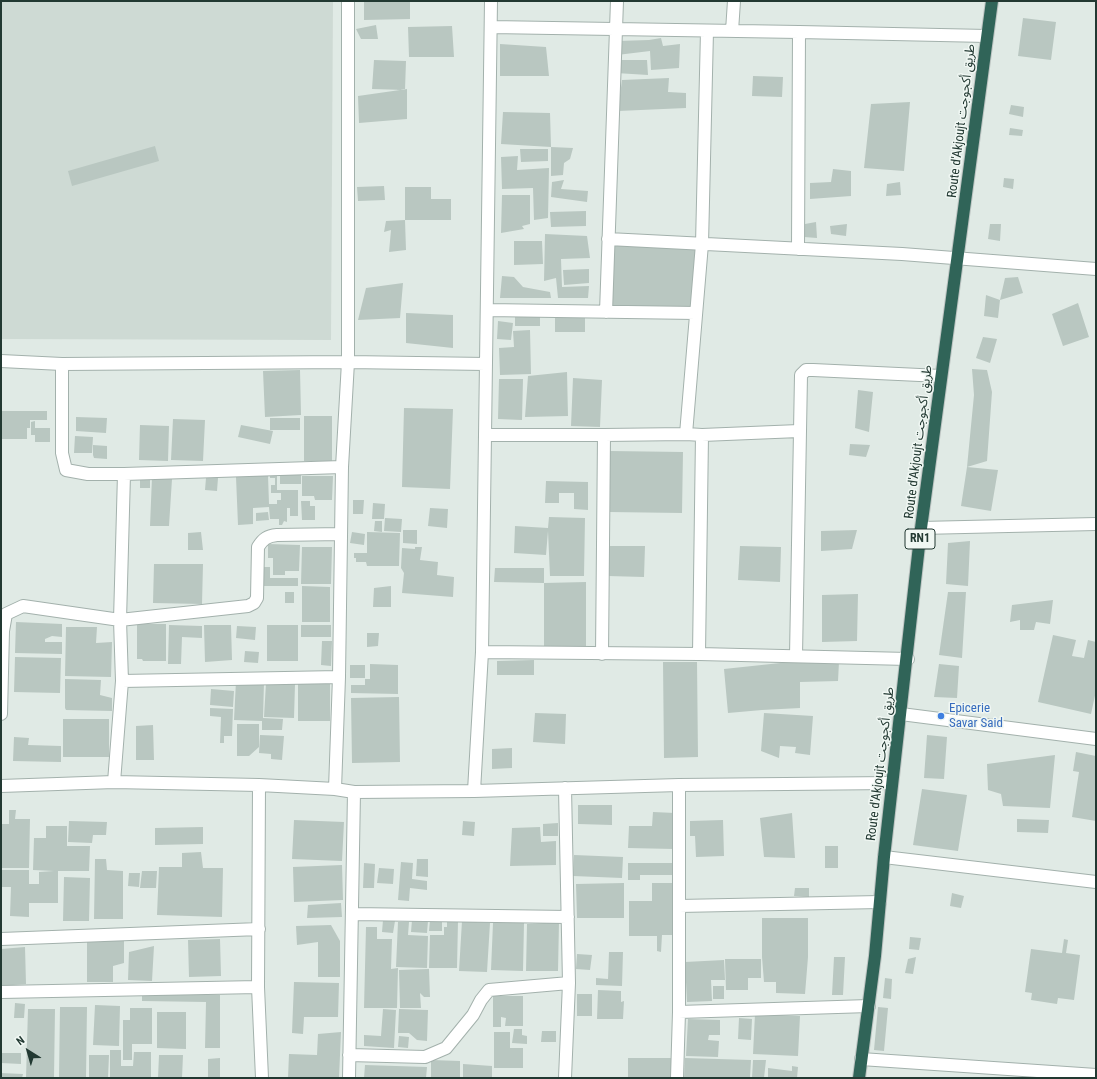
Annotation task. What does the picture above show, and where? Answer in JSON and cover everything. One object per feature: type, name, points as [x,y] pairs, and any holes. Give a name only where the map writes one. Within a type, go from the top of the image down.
[{"type":"highway","name":"Route d'Akjoujt طريق أكجوجت","points":[[859,1078],[869,1006],[892,783],[908,659],[921,528],[992,1]]},
{"type":"street","points":[[335,789],[339,676],[342,467],[348,362],[348,1]]},
{"type":"street","points":[[474,791],[482,652],[491,1]]},
{"type":"street","points":[[606,312],[617,1]]},
{"type":"street","points":[[732,31],[734,1]]},
{"type":"street","points":[[491,27],[987,36]]},
{"type":"street","points":[[686,434],[702,244],[706,31]]},
{"type":"street","points":[[798,249],[799,32]]},
{"type":"street","points":[[608,239],[902,254],[1096,268]]},
{"type":"street","points":[[487,310],[696,314]]},
{"type":"street","points":[[1,361],[62,364],[348,362],[486,364]]},
{"type":"street","points":[[62,364],[62,454],[66,470],[88,474],[124,474],[342,467]]},
{"type":"street","points":[[796,656],[801,375],[806,370],[941,376]]},
{"type":"street","points":[[485,435],[702,435],[799,431]]},
{"type":"street","points":[[699,654],[702,435]]},
{"type":"street","points":[[602,654],[604,436]]},
{"type":"street","points":[[114,782],[122,681],[120,620],[124,474]]},
{"type":"street","points":[[921,528],[1096,524]]},
{"type":"street","points":[[1,714],[3,631],[6,614],[23,606],[120,620],[248,606],[254,603],[257,598],[258,547],[262,540],[269,536],[341,534]]},
{"type":"street","points":[[482,652],[699,654],[908,659]]},
{"type":"street","points":[[122,681],[339,676]]},
{"type":"street","points":[[901,714],[1096,739]]},
{"type":"street","points":[[1,786],[114,782],[259,785],[335,789],[354,792],[474,791],[679,785],[892,783]]},
{"type":"street","points":[[259,785],[258,987],[262,1078]]},
{"type":"street","points":[[677,1078],[679,1012],[679,785]]},
{"type":"street","points":[[565,788],[569,983],[565,1078]]},
{"type":"street","points":[[349,1078],[348,1055],[353,914],[354,792]]},
{"type":"street","points":[[884,857],[1096,882]]},
{"type":"street","points":[[679,906],[880,902]]},
{"type":"street","points":[[353,914],[568,918]]},
{"type":"street","points":[[1,939],[258,929]]},
{"type":"street","points":[[348,1055],[425,1057],[446,1048],[453,1041],[473,1015],[481,1000],[489,990],[569,983]]},
{"type":"street","points":[[1,992],[258,987]]},
{"type":"street","points":[[679,1012],[869,1006]]},
{"type":"street","points":[[861,1059],[1096,1075]]},
{"type":"shaded area","points":[[1,1],[333,1],[331,340],[1,339]]},
{"type":"building","points":[[364,1],[410,1],[410,19],[364,20]]},
{"type":"building","points":[[1023,18],[1056,22],[1051,60],[1018,56]]},
{"type":"building","points":[[376,25],[378,39],[361,39],[356,29]]},
{"type":"building","points":[[452,26],[454,57],[409,57],[408,27]]},
{"type":"building","points":[[661,38],[663,46],[680,44],[679,68],[651,70],[650,51],[617,55],[617,41]]},
{"type":"building","points":[[500,44],[546,47],[549,76],[500,76]]},
{"type":"building","points":[[374,60],[406,61],[405,90],[372,89]]},
{"type":"building","points":[[620,60],[647,60],[648,75],[616,73]]},
{"type":"building","points":[[753,76],[783,77],[782,97],[752,96]]},
{"type":"building","points":[[669,78],[668,92],[686,93],[686,108],[618,111],[622,80]]},
{"type":"building","points":[[407,89],[407,119],[359,123],[358,96]]},
{"type":"building","points":[[910,102],[904,171],[864,168],[871,104]]},
{"type":"building","points":[[1011,105],[1024,107],[1023,117],[1009,114]]},
{"type":"building","points":[[503,112],[550,113],[551,147],[501,144]]},
{"type":"building","points":[[1010,128],[1023,130],[1022,136],[1009,135]]},
{"type":"building","points":[[155,146],[159,161],[72,186],[68,171]]},
{"type":"building","points":[[551,147],[573,148],[570,159],[564,163],[563,175],[551,176]]},
{"type":"building","points":[[520,149],[548,149],[548,161],[521,162]]},
{"type":"building","points":[[518,156],[517,170],[549,168],[548,218],[534,220],[533,188],[502,189],[501,157]]},
{"type":"building","points":[[833,169],[851,171],[851,196],[810,199],[810,183],[831,182]]},
{"type":"building","points":[[1004,178],[1014,179],[1013,189],[1003,187]]},
{"type":"building","points":[[564,180],[561,189],[588,191],[587,202],[551,197],[552,182]]},
{"type":"building","points":[[900,182],[901,195],[886,196],[887,184]]},
{"type":"building","points":[[384,186],[385,200],[358,201],[357,187]]},
{"type":"building","points":[[405,187],[431,187],[431,199],[451,199],[451,220],[405,220]]},
{"type":"building","points":[[502,195],[530,195],[530,224],[522,226],[524,229],[501,233]]},
{"type":"building","points":[[586,211],[586,226],[551,227],[550,212]]},
{"type":"building","points":[[405,220],[406,250],[389,252],[391,230],[384,232],[386,221]]},
{"type":"building","points":[[816,222],[817,238],[804,237],[805,224]]},
{"type":"building","points":[[847,224],[846,236],[831,234],[830,226]]},
{"type":"building","points":[[990,224],[1001,224],[1000,241],[988,239]]},
{"type":"building","points":[[545,234],[587,236],[590,258],[561,259],[562,287],[589,286],[588,298],[558,298],[556,278],[544,281]]},
{"type":"building","points":[[514,241],[542,241],[543,264],[514,265]]},
{"type":"building","points":[[610,244],[697,247],[692,310],[609,307]]},
{"type":"building","points":[[589,269],[589,283],[564,285],[563,270]]},
{"type":"building","points":[[502,276],[514,277],[523,287],[550,292],[551,298],[500,298]]},
{"type":"building","points":[[1018,277],[1023,293],[1000,300],[1005,278]]},
{"type":"building","points":[[403,283],[400,318],[358,320],[366,288]]},
{"type":"building","points":[[986,295],[1000,300],[998,318],[984,316]]},
{"type":"building","points":[[1078,303],[1089,337],[1063,346],[1052,314]]},
{"type":"building","points":[[406,313],[453,315],[453,348],[406,343]]},
{"type":"building","points":[[515,314],[540,314],[540,326],[515,326]]},
{"type":"building","points":[[585,315],[585,332],[555,332],[555,316]]},
{"type":"building","points":[[498,321],[513,323],[511,340],[497,339]]},
{"type":"building","points":[[530,330],[531,374],[500,375],[499,348],[514,347],[513,331]]},
{"type":"building","points":[[983,337],[997,339],[990,363],[976,358]]},
{"type":"building","points":[[972,369],[987,370],[992,392],[987,461],[967,467],[974,395]]},
{"type":"building","points":[[300,370],[301,415],[265,417],[263,371]]},
{"type":"building","points":[[567,372],[568,416],[525,417],[528,376]]},
{"type":"building","points":[[573,378],[602,380],[600,427],[571,426]]},
{"type":"building","points":[[499,379],[523,379],[522,420],[498,419]]},
{"type":"building","points":[[858,390],[873,392],[869,432],[855,428]]},
{"type":"building","points":[[404,408],[453,409],[450,489],[402,487]]},
{"type":"building","points":[[1,411],[47,411],[47,420],[30,420],[30,428],[27,428],[27,439],[1,439]]},
{"type":"building","points":[[304,416],[332,416],[332,461],[304,461]]},
{"type":"building","points":[[76,417],[107,418],[106,433],[76,431]]},
{"type":"building","points":[[270,418],[300,418],[300,430],[270,430]]},
{"type":"building","points":[[173,419],[205,420],[203,461],[171,460]]},
{"type":"building","points":[[35,421],[35,428],[50,428],[50,442],[35,442],[35,435],[31,435],[31,422]]},
{"type":"building","points":[[140,425],[169,426],[168,461],[139,460]]},
{"type":"building","points":[[241,425],[273,431],[270,444],[238,437]]},
{"type":"building","points":[[75,436],[93,437],[92,453],[74,453]]},
{"type":"building","points":[[850,444],[870,445],[866,457],[849,455]]},
{"type":"building","points":[[93,445],[107,446],[107,459],[94,458]]},
{"type":"building","points":[[610,451],[683,452],[682,513],[609,512]]},
{"type":"building","points":[[967,467],[998,470],[991,511],[961,506]]},
{"type":"building","points":[[301,472],[301,484],[280,484],[280,473]]},
{"type":"building","points":[[268,475],[269,504],[277,504],[277,500],[281,500],[281,493],[271,493],[271,485],[275,485],[275,478],[270,478],[270,475],[277,475],[277,490],[298,490],[298,516],[290,516],[290,508],[287,508],[287,522],[284,521],[282,525],[279,525],[279,519],[270,519],[269,507],[253,508],[253,524],[238,525],[236,477]]},
{"type":"building","points":[[302,476],[333,476],[332,500],[315,500],[314,496],[302,496]]},
{"type":"building","points":[[152,477],[172,479],[169,526],[150,526]]},
{"type":"building","points":[[140,478],[150,478],[150,488],[140,488]]},
{"type":"building","points":[[206,478],[218,478],[217,491],[205,490]]},
{"type":"building","points":[[546,481],[588,482],[588,510],[574,509],[574,493],[559,493],[559,503],[545,503]]},
{"type":"building","points":[[353,500],[364,500],[363,514],[353,514]]},
{"type":"building","points":[[301,501],[310,501],[310,506],[315,506],[315,520],[302,520]]},
{"type":"building","points":[[373,503],[385,504],[384,519],[372,519]]},
{"type":"building","points":[[430,508],[448,509],[447,528],[428,526]]},
{"type":"building","points":[[268,512],[269,520],[256,521],[256,513]]},
{"type":"building","points":[[549,517],[585,518],[584,576],[550,576],[548,531],[546,555],[514,553],[515,526],[548,528]]},
{"type":"building","points":[[385,518],[402,519],[401,532],[384,531]]},
{"type":"building","points":[[375,521],[382,521],[382,532],[374,531]]},
{"type":"building","points":[[403,530],[417,530],[417,544],[403,543]]},
{"type":"building","points":[[857,530],[852,549],[821,551],[821,531]]},
{"type":"building","points":[[201,532],[203,550],[188,550],[188,533]]},
{"type":"building","points":[[352,532],[365,534],[364,545],[350,543]]},
{"type":"building","points":[[367,532],[400,533],[399,566],[367,566],[366,562],[356,562],[354,553],[367,553]]},
{"type":"building","points":[[970,541],[968,586],[946,584],[948,543]]},
{"type":"building","points":[[268,544],[300,545],[299,571],[285,571],[285,575],[273,575],[273,558],[268,558]]},
{"type":"building","points":[[608,546],[645,546],[644,577],[608,576]]},
{"type":"building","points":[[740,546],[781,547],[780,582],[738,580]]},
{"type":"building","points":[[302,547],[332,547],[331,584],[301,584]]},
{"type":"building","points":[[415,547],[422,547],[420,560],[438,562],[437,575],[454,577],[453,597],[402,593],[404,573],[401,568],[402,548],[415,549]]},
{"type":"building","points":[[154,564],[203,564],[202,604],[153,603]]},
{"type":"building","points":[[263,567],[270,567],[270,578],[298,578],[298,586],[263,586]]},
{"type":"building","points":[[495,568],[544,568],[544,583],[494,582]]},
{"type":"building","points":[[586,582],[586,646],[544,646],[544,583]]},
{"type":"building","points":[[302,586],[330,587],[330,622],[302,622]]},
{"type":"building","points":[[391,586],[391,607],[373,607],[374,588]]},
{"type":"building","points":[[285,592],[294,592],[294,603],[285,603]]},
{"type":"building","points":[[948,592],[966,592],[962,658],[939,655]]},
{"type":"building","points":[[858,594],[857,641],[822,642],[822,595]]},
{"type":"building","points":[[1053,600],[1050,624],[1036,622],[1034,630],[1020,630],[1020,620],[1010,622],[1012,605]]},
{"type":"building","points":[[16,622],[62,624],[62,637],[52,636],[45,639],[45,642],[62,642],[62,654],[15,653]]},
{"type":"building","points":[[137,624],[166,624],[166,661],[143,661],[142,659],[137,659]]},
{"type":"building","points":[[169,625],[202,626],[202,638],[182,637],[181,664],[168,664]]},
{"type":"building","points":[[204,625],[231,625],[232,660],[205,662]]},
{"type":"building","points":[[267,625],[298,625],[298,661],[267,661]]},
{"type":"building","points":[[301,625],[331,625],[331,637],[301,637]]},
{"type":"building","points":[[237,626],[256,627],[255,640],[236,638]]},
{"type":"building","points":[[66,627],[97,627],[96,643],[112,642],[111,677],[65,676]]},
{"type":"building","points":[[367,633],[379,633],[378,646],[367,647]]},
{"type":"building","points":[[1053,635],[1076,640],[1072,656],[1084,658],[1088,640],[1096,642],[1096,691],[1091,714],[1038,702]]},
{"type":"building","points":[[322,641],[332,641],[331,666],[321,665]]},
{"type":"building","points":[[245,651],[259,652],[258,663],[244,662]]},
{"type":"building","points":[[15,657],[61,658],[60,693],[14,692]]},
{"type":"building","points":[[534,660],[534,675],[497,675],[497,661]]},
{"type":"building","points":[[799,661],[839,662],[838,681],[800,682],[800,708],[728,713],[724,669]]},
{"type":"building","points":[[663,662],[697,662],[698,757],[664,758]]},
{"type":"building","points":[[370,664],[398,665],[398,694],[351,693],[351,685],[365,685],[365,679],[370,679]]},
{"type":"building","points":[[939,664],[959,666],[957,698],[934,697]]},
{"type":"building","points":[[350,665],[365,665],[365,678],[350,678]]},
{"type":"building","points":[[65,679],[101,680],[100,695],[112,698],[112,711],[66,710]]},
{"type":"building","points":[[236,681],[264,682],[263,718],[283,719],[282,730],[262,730],[262,721],[234,720]]},
{"type":"building","points":[[298,682],[330,682],[330,721],[298,721]]},
{"type":"building","points":[[266,683],[295,684],[294,718],[264,717]]},
{"type":"building","points":[[211,689],[234,691],[233,707],[210,705]]},
{"type":"building","points":[[399,697],[400,762],[352,763],[351,698]]},
{"type":"building","points":[[210,708],[233,709],[232,736],[224,736],[224,743],[220,743],[221,717],[210,716]]},
{"type":"building","points":[[535,713],[566,714],[565,744],[533,742]]},
{"type":"building","points":[[764,713],[813,716],[810,755],[795,753],[796,747],[780,746],[779,758],[761,751]]},
{"type":"building","points":[[63,719],[109,719],[109,757],[63,757]]},
{"type":"building","points":[[237,724],[259,724],[259,747],[249,756],[237,756]]},
{"type":"building","points":[[153,725],[154,760],[136,760],[136,726]]},
{"type":"building","points":[[260,735],[284,736],[282,760],[271,759],[271,754],[259,753]]},
{"type":"building","points":[[927,735],[947,737],[944,779],[924,778]]},
{"type":"building","points":[[14,737],[29,738],[28,745],[61,746],[61,762],[13,761]]},
{"type":"building","points":[[512,748],[512,768],[492,769],[492,749]]},
{"type":"building","points":[[1076,752],[1096,756],[1096,821],[1072,817],[1079,772],[1073,771]]},
{"type":"building","points":[[1055,755],[1050,808],[1003,806],[1001,794],[988,790],[987,764]]},
{"type":"building","points":[[922,789],[967,795],[958,851],[913,845]]},
{"type":"building","points":[[578,805],[612,805],[612,825],[578,824]]},
{"type":"building","points":[[9,810],[16,810],[15,819],[30,819],[29,868],[1,868],[1,824],[9,824]]},
{"type":"building","points":[[653,812],[675,813],[674,849],[628,848],[629,826],[652,826]]},
{"type":"building","points":[[792,813],[795,858],[764,857],[760,818]]},
{"type":"building","points":[[1017,819],[1049,820],[1048,833],[1017,832]]},
{"type":"building","points":[[294,820],[344,822],[342,861],[292,859]]},
{"type":"building","points":[[723,820],[724,856],[696,857],[695,836],[690,836],[690,821]]},
{"type":"building","points":[[69,821],[107,822],[106,835],[93,835],[92,843],[68,842]]},
{"type":"building","points":[[463,821],[475,822],[474,836],[462,835]]},
{"type":"building","points":[[558,823],[558,836],[543,836],[543,824]]},
{"type":"building","points":[[46,826],[67,826],[67,846],[90,846],[89,871],[58,871],[58,903],[29,903],[29,917],[10,916],[11,887],[1,887],[1,870],[29,870],[29,884],[39,884],[39,872],[54,871],[33,870],[34,838],[46,838]]},
{"type":"building","points":[[203,827],[203,844],[155,845],[155,828]]},
{"type":"building","points":[[540,827],[541,842],[556,841],[556,865],[510,866],[512,828]]},
{"type":"building","points":[[825,846],[838,846],[838,868],[825,868]]},
{"type":"building","points":[[201,852],[203,868],[223,868],[222,917],[157,915],[159,867],[182,867],[182,853]]},
{"type":"building","points":[[574,855],[623,857],[622,878],[573,876]]},
{"type":"building","points":[[95,859],[106,859],[107,870],[123,871],[123,919],[94,919]]},
{"type":"building","points":[[417,859],[428,859],[428,877],[416,876]]},
{"type":"building","points":[[401,862],[413,863],[412,879],[427,881],[427,890],[410,888],[409,901],[398,900]]},
{"type":"building","points":[[364,863],[375,864],[374,888],[363,888]]},
{"type":"building","points":[[628,863],[673,863],[673,875],[640,875],[640,880],[628,880]]},
{"type":"building","points":[[342,865],[343,900],[294,902],[293,867]]},
{"type":"building","points":[[379,868],[394,869],[393,884],[377,883]]},
{"type":"building","points":[[142,871],[157,871],[156,888],[140,888]]},
{"type":"building","points":[[129,873],[140,873],[139,887],[128,886]]},
{"type":"building","points":[[64,877],[90,878],[89,921],[63,921]]},
{"type":"building","points":[[624,883],[624,918],[577,918],[576,884]]},
{"type":"building","points":[[652,883],[673,883],[672,935],[662,935],[661,952],[657,951],[657,936],[629,936],[629,901],[652,901]]},
{"type":"building","points":[[795,888],[809,888],[809,897],[794,896]]},
{"type":"building","points":[[952,893],[964,896],[961,908],[950,906]]},
{"type":"building","points":[[341,903],[342,917],[307,918],[308,905]]},
{"type":"building","points":[[762,918],[808,918],[808,957],[805,994],[776,993],[776,982],[764,982],[762,957]]},
{"type":"building","points":[[383,920],[395,921],[393,933],[382,932]]},
{"type":"building","points":[[412,920],[428,921],[427,933],[411,932]]},
{"type":"building","points":[[430,920],[442,920],[442,931],[429,931]]},
{"type":"building","points":[[447,921],[458,921],[457,968],[429,968],[430,935],[444,935],[444,927],[447,927]]},
{"type":"building","points":[[462,921],[490,923],[487,972],[459,971]]},
{"type":"building","points":[[398,922],[409,922],[408,935],[428,936],[427,968],[396,967]]},
{"type":"building","points":[[559,922],[558,971],[526,971],[527,924]]},
{"type":"building","points":[[493,923],[524,923],[523,971],[491,970]]},
{"type":"building","points":[[331,925],[340,941],[340,977],[318,977],[318,942],[297,945],[296,926]]},
{"type":"building","points":[[366,927],[377,927],[377,939],[392,939],[391,969],[398,968],[397,1008],[364,1008]]},
{"type":"building","points":[[910,937],[921,938],[919,950],[909,949]]},
{"type":"building","points":[[220,939],[221,976],[189,977],[188,940]]},
{"type":"building","points":[[1064,939],[1068,940],[1066,953],[1080,955],[1074,1000],[1058,998],[1057,1004],[1031,1000],[1032,993],[1025,992],[1031,949],[1062,953]]},
{"type":"building","points":[[87,941],[124,941],[124,963],[113,966],[113,982],[87,982]]},
{"type":"building","points":[[154,946],[152,981],[128,980],[129,952]]},
{"type":"building","points":[[25,947],[26,984],[1,986],[1,949]]},
{"type":"building","points":[[609,952],[623,952],[622,986],[596,985],[596,978],[608,979]]},
{"type":"building","points":[[577,954],[592,955],[590,970],[576,969]]},
{"type":"building","points":[[834,957],[845,957],[843,995],[832,995]]},
{"type":"building","points":[[916,957],[913,974],[905,973],[908,959]]},
{"type":"building","points":[[725,959],[761,959],[761,978],[748,978],[748,990],[726,990]]},
{"type":"building","points":[[724,960],[725,980],[711,980],[712,1001],[687,1002],[685,962]]},
{"type":"building","points":[[429,969],[430,997],[424,997],[420,993],[421,1008],[400,1008],[399,970]]},
{"type":"building","points":[[885,978],[892,979],[891,999],[883,998]]},
{"type":"building","points":[[294,982],[339,983],[338,1017],[304,1017],[303,1034],[292,1033]]},
{"type":"building","points":[[713,986],[724,986],[724,999],[713,999]]},
{"type":"building","points":[[598,990],[621,991],[621,1002],[624,1001],[623,1019],[597,1019]]},
{"type":"building","points":[[577,994],[592,994],[592,1016],[577,1016]]},
{"type":"building","points":[[142,995],[220,995],[220,1048],[205,1048],[206,1002],[142,1001]]},
{"type":"building","points":[[493,996],[523,996],[523,1026],[505,1026],[506,1018],[501,1017],[501,1027],[493,1027]]},
{"type":"building","points":[[15,1003],[25,1004],[24,1018],[14,1018]]},
{"type":"building","points":[[95,1005],[120,1006],[119,1046],[93,1045]]},
{"type":"building","points":[[60,1007],[87,1007],[86,1078],[59,1078]]},
{"type":"building","points":[[878,1007],[888,1008],[884,1051],[874,1050]]},
{"type":"building","points":[[130,1008],[152,1008],[152,1044],[132,1044],[132,1060],[123,1060],[123,1020],[130,1020]]},
{"type":"building","points":[[28,1009],[55,1009],[54,1078],[26,1078]]},
{"type":"building","points":[[383,1009],[396,1010],[394,1048],[364,1046],[364,1035],[381,1036]]},
{"type":"building","points":[[399,1009],[428,1010],[427,1041],[417,1040],[409,1033],[398,1033]]},
{"type":"building","points":[[157,1012],[186,1012],[186,1049],[157,1048]]},
{"type":"building","points":[[755,1014],[800,1016],[798,1056],[753,1054]]},
{"type":"building","points":[[739,1018],[752,1019],[751,1040],[738,1039]]},
{"type":"building","points":[[688,1019],[720,1020],[720,1035],[709,1035],[708,1040],[719,1041],[718,1057],[686,1056]]},
{"type":"building","points":[[514,1029],[522,1029],[522,1035],[527,1036],[527,1044],[512,1043]]},
{"type":"building","points":[[542,1031],[556,1031],[556,1042],[541,1042]]},
{"type":"building","points":[[341,1032],[339,1078],[288,1078],[289,1054],[317,1055],[318,1034]]},
{"type":"building","points":[[494,1032],[510,1032],[510,1048],[523,1048],[523,1068],[494,1068]]},
{"type":"building","points":[[399,1036],[409,1037],[408,1048],[398,1047]]},
{"type":"building","points":[[110,1050],[121,1050],[121,1066],[133,1066],[134,1052],[151,1052],[151,1078],[110,1078]]},
{"type":"building","points":[[1,1053],[21,1053],[21,1064],[1,1063]]},
{"type":"building","points":[[89,1055],[109,1055],[108,1078],[89,1078]]},
{"type":"building","points":[[159,1055],[183,1055],[182,1078],[158,1078]]},
{"type":"building","points":[[220,1058],[220,1078],[208,1078],[208,1059]]},
{"type":"building","points":[[628,1058],[672,1058],[672,1078],[628,1078]]},
{"type":"building","points":[[685,1058],[751,1060],[750,1078],[684,1078]]},
{"type":"building","points":[[431,1060],[460,1061],[460,1078],[431,1078]]},
{"type":"building","points":[[753,1060],[766,1060],[764,1078],[752,1078]]},
{"type":"building","points":[[463,1064],[492,1066],[492,1078],[463,1078]]},
{"type":"building","points":[[365,1065],[427,1067],[426,1078],[364,1078]]},
{"type":"building","points":[[792,1066],[798,1067],[797,1078],[768,1078],[768,1068],[792,1071]]},
{"type":"building","points":[[1,1073],[23,1074],[22,1078],[1,1078]]},
{"type":"place","name":"Epicerie Savar Said","points":[[941,716]]}]
